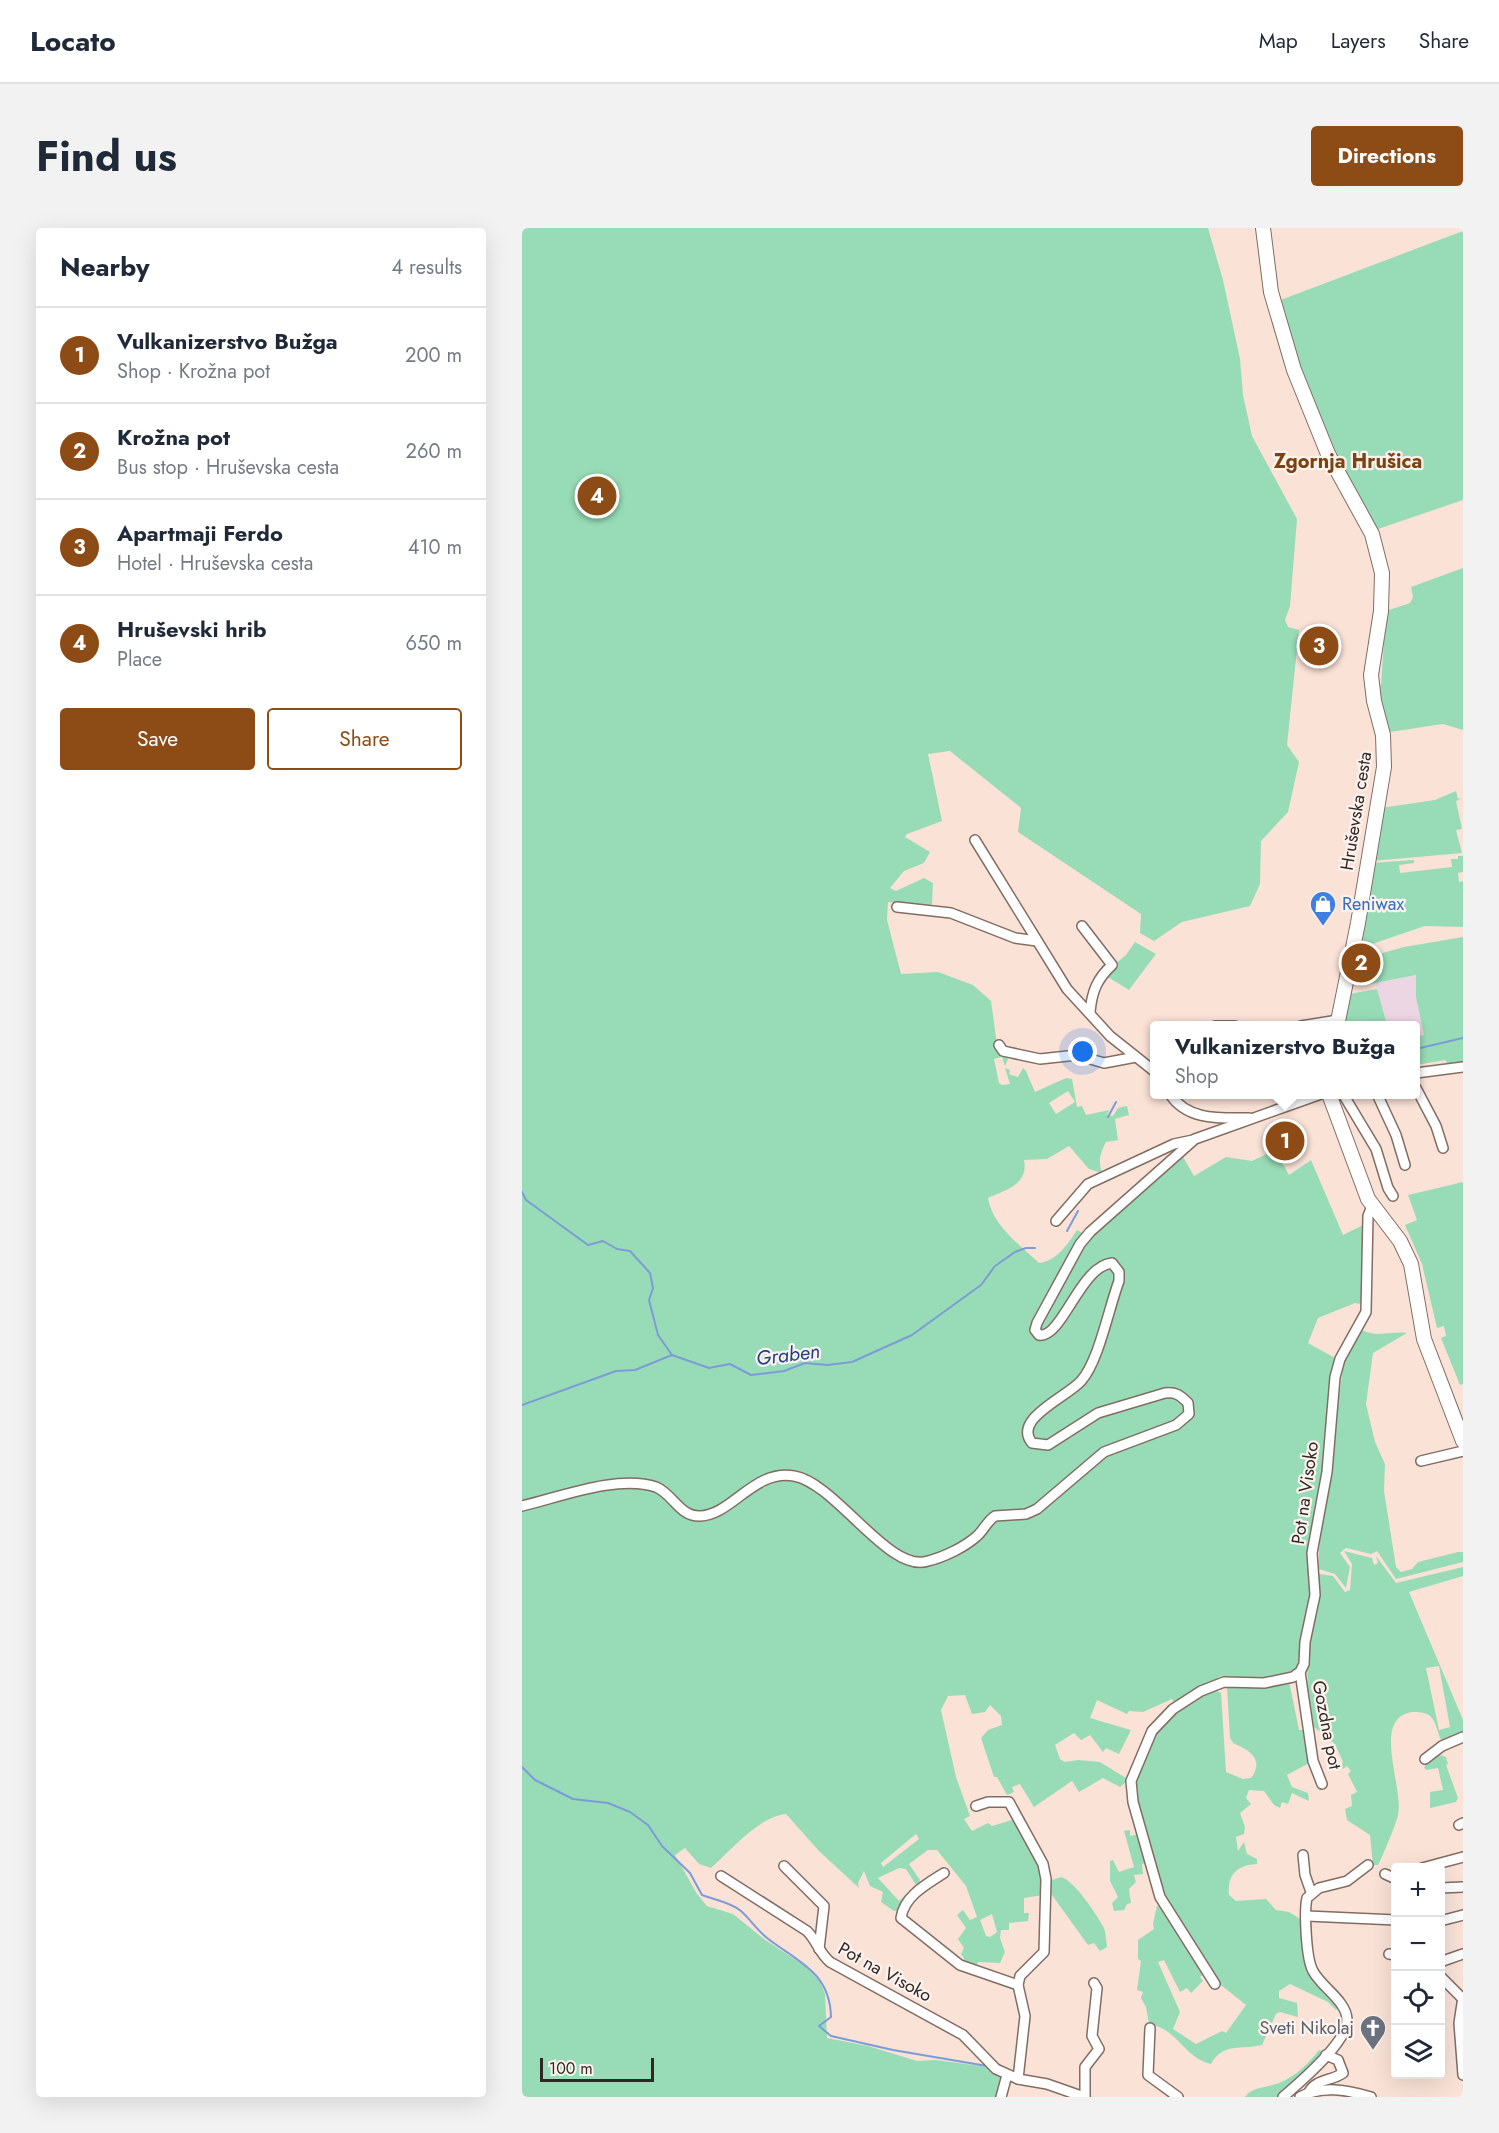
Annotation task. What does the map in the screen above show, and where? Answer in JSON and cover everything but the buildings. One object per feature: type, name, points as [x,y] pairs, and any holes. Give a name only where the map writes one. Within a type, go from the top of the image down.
[{"type":"street","name":"Hruševska cesta","points":[[1263,228],[1274,303],[1299,385],[1329,454],[1372,534],[1382,573],[1381,611],[1371,675],[1374,701],[1383,735],[1384,767],[1338,1021]]},
{"type":"street","points":[[975,840],[1067,988],[1110,1036],[1150,1067]]},
{"type":"street","points":[[897,907],[951,913],[1015,938],[1037,941]]},
{"type":"street","points":[[1082,926],[1112,965],[1094,987],[1090,1012]]},
{"type":"street","points":[[999,1045],[1004,1051],[1017,1056],[1040,1059],[1077,1055],[1104,1063],[1136,1057]]},
{"type":"street","points":[[1420,1072],[1463,1067]]},
{"type":"street","points":[[1420,1096],[1436,1126],[1443,1148]]},
{"type":"street","points":[[1173,1099],[1188,1112],[1215,1118],[1257,1118]]},
{"type":"street","points":[[1056,1221],[1074,1198],[1093,1181],[1174,1144],[1257,1118],[1306,1099]]},
{"type":"street","points":[[1331,1099],[1372,1206],[1400,1241],[1411,1264],[1424,1339],[1463,1441]]},
{"type":"street","points":[[1345,1099],[1376,1149],[1388,1188],[1393,1196]]},
{"type":"street","points":[[1379,1099],[1396,1135],[1406,1165]]},
{"type":"street","points":[[522,1506],[611,1484],[631,1482],[660,1489],[682,1510],[702,1517],[713,1513],[766,1479],[794,1476],[810,1480],[847,1514],[898,1555],[914,1563],[927,1562],[962,1546],[977,1537],[995,1516],[1026,1514],[1037,1509],[1104,1452],[1176,1425],[1189,1414],[1188,1403],[1174,1392],[1098,1413],[1048,1445],[1032,1443],[1027,1438],[1026,1431],[1036,1415],[1083,1380],[1096,1351],[1119,1281],[1119,1272],[1112,1263],[1101,1266],[1075,1295],[1054,1329],[1042,1336],[1036,1332],[1036,1323],[1080,1244],[1090,1232],[1195,1139]]},
{"type":"street","name":"Pot na Visoko","points":[[1300,1672],[1315,1595],[1312,1552],[1327,1472],[1335,1377],[1340,1359],[1366,1312],[1368,1216],[1372,1206]]},
{"type":"street","points":[[1421,1461],[1463,1451]]},
{"type":"street","points":[[1215,1984],[1160,1897],[1133,1802],[1131,1781],[1152,1731],[1173,1709],[1201,1691],[1224,1682],[1264,1683],[1293,1677],[1300,1672]]},
{"type":"street","name":"Gozdna pot","points":[[1300,1672],[1313,1761],[1322,1784]]},
{"type":"street","points":[[1425,1759],[1442,1746],[1463,1737]]},
{"type":"street","points":[[976,1806],[988,1802],[1009,1802],[1043,1864],[1046,1879],[1045,1944],[1036,1962],[1020,1976],[1018,1985],[1025,2016],[1018,2079]]},
{"type":"street","points":[[1282,2097],[1326,2055],[1341,2037],[1348,2018],[1344,2008],[1323,1987],[1310,1965],[1305,1906],[1311,1892],[1305,1875],[1303,1854]]},
{"type":"street","points":[[1441,1863],[1463,1857]]},
{"type":"street","points":[[1311,1892],[1347,1881],[1368,1865]]},
{"type":"street","points":[[784,1866],[824,1906],[819,1951]]},
{"type":"street","points":[[944,1873],[923,1886],[908,1901],[901,1918],[960,1965],[1018,1985]]},
{"type":"street","points":[[1385,1874],[1391,1877]]},
{"type":"street","name":"Pot na Visoko","points":[[721,1876],[807,1931],[813,1937],[819,1951],[830,1962],[963,2035],[991,2065],[1007,2075],[1047,2084],[1085,2097]]},
{"type":"street","points":[[1445,1888],[1463,1887]]},
{"type":"street","points":[[1445,1920],[1463,1915]]},
{"type":"street","points":[[1307,1916],[1391,1920]]},
{"type":"street","points":[[1445,1960],[1463,1954]]},
{"type":"street","points":[[1445,1981],[1463,1998],[1458,2024],[1463,2075]]},
{"type":"street","points":[[1085,2097],[1085,2067],[1099,2049],[1092,2036],[1097,1988],[1094,1983]]},
{"type":"street","points":[[1150,2028],[1148,2075],[1178,2097]]},
{"type":"street","points":[[1300,2097],[1310,2092],[1318,2083],[1335,2079],[1343,2073],[1338,2060],[1326,2055]]},
{"type":"street","points":[[1001,2097],[1007,2075]]},
{"type":"street","points":[[1310,2092],[1338,2090],[1371,2097]]},
{"type":"shaded area","points":[[1418,975],[1431,1043],[1420,1046],[1420,1021],[1382,1021],[1376,983]]},
{"type":"green space","points":[[522,228],[1208,228],[1223,280],[1240,359],[1243,395],[1252,436],[1297,519],[1290,606],[1285,620],[1288,627],[1299,630],[1287,745],[1299,762],[1288,812],[1261,841],[1260,884],[1250,906],[1182,922],[1154,941],[1140,933],[1141,914],[1018,832],[1021,808],[950,751],[928,754],[942,821],[907,834],[905,837],[930,852],[924,863],[904,871],[890,888],[896,891],[924,878],[933,883],[932,904],[927,907],[888,902],[887,920],[901,974],[938,972],[973,985],[991,1001],[997,1045],[1010,1054],[1005,1066],[1002,1057],[994,1059],[999,1083],[1010,1084],[1005,1068],[1010,1070],[1009,1074],[1018,1077],[1023,1068],[1035,1092],[1066,1078],[1072,1079],[1077,1107],[1082,1106],[1086,1115],[1109,1110],[1107,1115],[1113,1116],[1118,1108],[1127,1106],[1129,1115],[1115,1119],[1118,1140],[1106,1142],[1102,1150],[1100,1161],[1102,1173],[1089,1169],[1069,1146],[1047,1159],[1024,1160],[1025,1168],[1019,1181],[988,1198],[1001,1226],[1039,1263],[1057,1255],[1077,1230],[1082,1233],[1076,1243],[1084,1239],[1182,1155],[1194,1176],[1226,1157],[1252,1161],[1275,1150],[1289,1175],[1311,1160],[1343,1235],[1365,1224],[1365,1300],[1360,1304],[1355,1303],[1318,1318],[1308,1343],[1337,1359],[1310,1600],[1299,1671],[1288,1676],[1262,1679],[1221,1676],[1175,1704],[1172,1699],[1143,1712],[1129,1711],[1127,1714],[1097,1700],[1090,1718],[1131,1730],[1119,1754],[1106,1748],[1103,1752],[1090,1735],[1081,1740],[1074,1733],[1055,1745],[1060,1759],[1065,1762],[1078,1760],[1100,1762],[1126,1778],[1126,1782],[1120,1787],[1103,1778],[1079,1792],[1072,1781],[1034,1807],[1020,1784],[1012,1787],[1014,1792],[1007,1795],[997,1777],[994,1777],[981,1738],[988,1730],[1002,1725],[1001,1716],[990,1705],[985,1712],[972,1714],[965,1695],[948,1696],[941,1710],[956,1777],[970,1816],[964,1819],[972,1831],[988,1823],[992,1826],[1012,1820],[1011,1817],[1015,1815],[1043,1868],[1043,1895],[1024,1898],[1024,1913],[1029,1913],[1028,1921],[1009,1923],[1009,1930],[1001,1930],[1000,1938],[1005,1952],[1000,1963],[978,1962],[975,1969],[963,1963],[964,1958],[961,1954],[964,1948],[958,1939],[966,1928],[957,1915],[963,1910],[970,1920],[977,1917],[966,1886],[937,1850],[928,1850],[909,1864],[920,1880],[919,1884],[900,1909],[894,1911],[881,1902],[883,1892],[870,1886],[864,1871],[858,1883],[859,1888],[819,1851],[786,1814],[776,1816],[755,1828],[711,1868],[699,1864],[685,1848],[675,1855],[697,1894],[707,1906],[733,1914],[764,1939],[805,1966],[820,1981],[825,1994],[827,2038],[868,2046],[917,2061],[936,2060],[988,2067],[1004,2078],[999,2097],[522,2097]],"holes":[[[1068,1091],[1075,1102],[1056,1114],[1049,1103]],[[916,1834],[919,1839],[883,1867],[881,1863]],[[899,1868],[906,1869],[916,1885],[899,1901],[878,1878]],[[992,1914],[997,1932],[990,1937],[986,1936],[980,1920]]]},
{"type":"green space","points":[[1463,231],[1463,500],[1375,530],[1316,417],[1278,301]]},
{"type":"green space","points":[[1463,568],[1463,730],[1443,724],[1390,732],[1377,687],[1381,685],[1386,611],[1410,603],[1413,597],[1411,587]]},
{"type":"green space","points":[[1456,791],[1458,799],[1463,798],[1456,801],[1462,829],[1456,830],[1462,853],[1372,861],[1381,808],[1435,800]]},
{"type":"green space","points":[[1458,856],[1463,856],[1463,872],[1458,873],[1459,882],[1463,881],[1463,927],[1425,926],[1369,945],[1361,943],[1371,863],[1414,860],[1414,863],[1399,865],[1400,873],[1452,867],[1451,859],[1458,859]]},
{"type":"green space","points":[[1463,937],[1463,1063],[1448,1064],[1445,1060],[1420,1064],[1420,1036],[1424,1035],[1416,997],[1416,975],[1360,986],[1356,982],[1361,959],[1404,947]]},
{"type":"green space","points":[[1135,942],[1156,954],[1129,990],[1103,974],[1126,955]]},
{"type":"green space","points":[[1377,989],[1386,1021],[1344,1021],[1350,994]]},
{"type":"green space","points":[[1463,1182],[1463,1384],[1460,1385],[1441,1338],[1446,1336],[1444,1326],[1437,1328],[1422,1264],[1405,1225],[1417,1220],[1408,1195]]},
{"type":"green space","points":[[1362,1330],[1378,1334],[1407,1333],[1373,1353],[1366,1404],[1375,1442],[1385,1464],[1384,1491],[1396,1567],[1401,1572],[1412,1569],[1418,1562],[1458,1552],[1463,1552],[1463,1562],[1396,1579],[1377,1551],[1371,1554],[1346,1548],[1340,1553],[1350,1567],[1346,1588],[1335,1574],[1319,1569],[1319,1550],[1343,1367],[1340,1364]]},
{"type":"green space","points":[[1344,1551],[1372,1558],[1374,1565],[1378,1563],[1376,1556],[1396,1583],[1463,1567],[1463,1576],[1409,1592],[1463,1720],[1463,1735],[1442,1741],[1432,1719],[1422,1713],[1408,1713],[1398,1719],[1393,1729],[1391,1742],[1399,1804],[1398,1815],[1378,1865],[1373,1865],[1370,1835],[1347,1820],[1345,1809],[1352,1806],[1351,1795],[1357,1792],[1348,1774],[1351,1771],[1347,1766],[1343,1769],[1341,1766],[1343,1762],[1335,1744],[1314,1727],[1309,1716],[1306,1642],[1318,1595],[1319,1574],[1333,1576],[1345,1592],[1350,1590],[1352,1564]],"holes":[[[1439,1666],[1450,1727],[1439,1730],[1426,1668]]]},
{"type":"green space","points":[[1289,1681],[1299,1730],[1307,1730],[1311,1762],[1287,1775],[1292,1787],[1308,1793],[1309,1801],[1292,1793],[1288,1804],[1282,1802],[1280,1808],[1274,1805],[1264,1791],[1249,1790],[1246,1798],[1251,1804],[1240,1813],[1245,1827],[1244,1834],[1236,1837],[1238,1851],[1244,1842],[1247,1854],[1257,1859],[1257,1864],[1244,1866],[1235,1872],[1230,1882],[1229,1895],[1236,1901],[1266,1899],[1276,1910],[1289,1912],[1302,1920],[1307,1963],[1340,2007],[1336,2010],[1328,2002],[1290,1984],[1279,1991],[1279,1998],[1297,2003],[1298,2017],[1280,2012],[1276,2014],[1262,2045],[1221,2052],[1211,2064],[1194,2056],[1167,2031],[1149,2024],[1146,2007],[1141,1998],[1143,1992],[1137,1990],[1141,1961],[1138,1959],[1138,1940],[1154,1929],[1157,1906],[1161,1905],[1206,1973],[1200,1977],[1203,1981],[1191,1993],[1187,1988],[1180,1992],[1164,1960],[1158,1962],[1180,2012],[1173,2029],[1196,2044],[1222,2031],[1226,2033],[1246,2005],[1221,1985],[1166,1898],[1141,1827],[1136,1798],[1137,1778],[1146,1750],[1165,1719],[1212,1689],[1221,1693],[1226,1772],[1243,1779],[1251,1778],[1255,1771],[1256,1760],[1245,1749],[1233,1743],[1230,1738],[1227,1686]]},
{"type":"green space","points":[[1436,1754],[1446,1757],[1448,1764],[1446,1765],[1458,1798],[1456,1802],[1430,1808],[1430,1792],[1443,1790],[1438,1768],[1426,1770],[1424,1767]]},
{"type":"green space","points":[[1130,1830],[1130,1836],[1139,1834],[1147,1862],[1142,1864],[1143,1874],[1134,1875],[1136,1882],[1129,1889],[1131,1903],[1127,1904],[1124,1910],[1114,1911],[1112,1903],[1118,1897],[1110,1881],[1110,1861],[1113,1860],[1119,1872],[1134,1867],[1124,1831]]},
{"type":"green space","points":[[1061,1877],[1072,1884],[1096,1915],[1104,1928],[1107,1947],[1100,1951],[1094,1943],[1088,1945],[1052,1895],[1048,1894],[1049,1881]]},
{"type":"green space","points":[[1319,2050],[1324,2052],[1280,2097],[1245,2097],[1256,2089],[1291,2077]]},
{"type":"waterway","name":"Graben","points":[[1420,1048],[1463,1038]]},
{"type":"waterway","name":"Graben","points":[[1108,1117],[1116,1102]]},
{"type":"waterway","points":[[522,1192],[526,1200],[588,1245],[603,1241],[617,1249],[630,1251],[650,1273],[653,1288],[649,1300],[658,1335],[672,1355]]},
{"type":"waterway","name":"Graben","points":[[1067,1231],[1078,1211]]},
{"type":"waterway","name":"Graben","points":[[522,1405],[616,1371],[635,1370],[672,1355],[709,1368],[730,1364],[751,1375],[784,1371],[805,1363],[827,1365],[852,1362],[912,1335],[981,1285],[995,1266],[1015,1252],[1035,1248]]},
{"type":"waterway","points":[[522,1767],[535,1780],[573,1799],[608,1803],[630,1812],[648,1825],[662,1846],[690,1873],[702,1895],[737,1908],[763,1935],[801,1962],[818,1979],[825,1989],[831,2017],[819,2026],[831,2036],[893,2050],[987,2066]]},
{"type":"place","name":"Hruševski hrib","points":[[597,496]]},
{"type":"place","name":"Apartmaji Ferdo","points":[[1319,646]]},
{"type":"place","name":"Reniwax","points":[[1323,927]]},
{"type":"place","name":"Krožna pot","points":[[1361,963]]},
{"type":"place","name":"Vulkanizerstvo Bužga","points":[[1285,1141]]},
{"type":"place","name":"Sveti Nikolaj","points":[[1373,2051]]},
{"type":"district","name":"Zgornja Hrušica","points":[[1348,461]]}]
